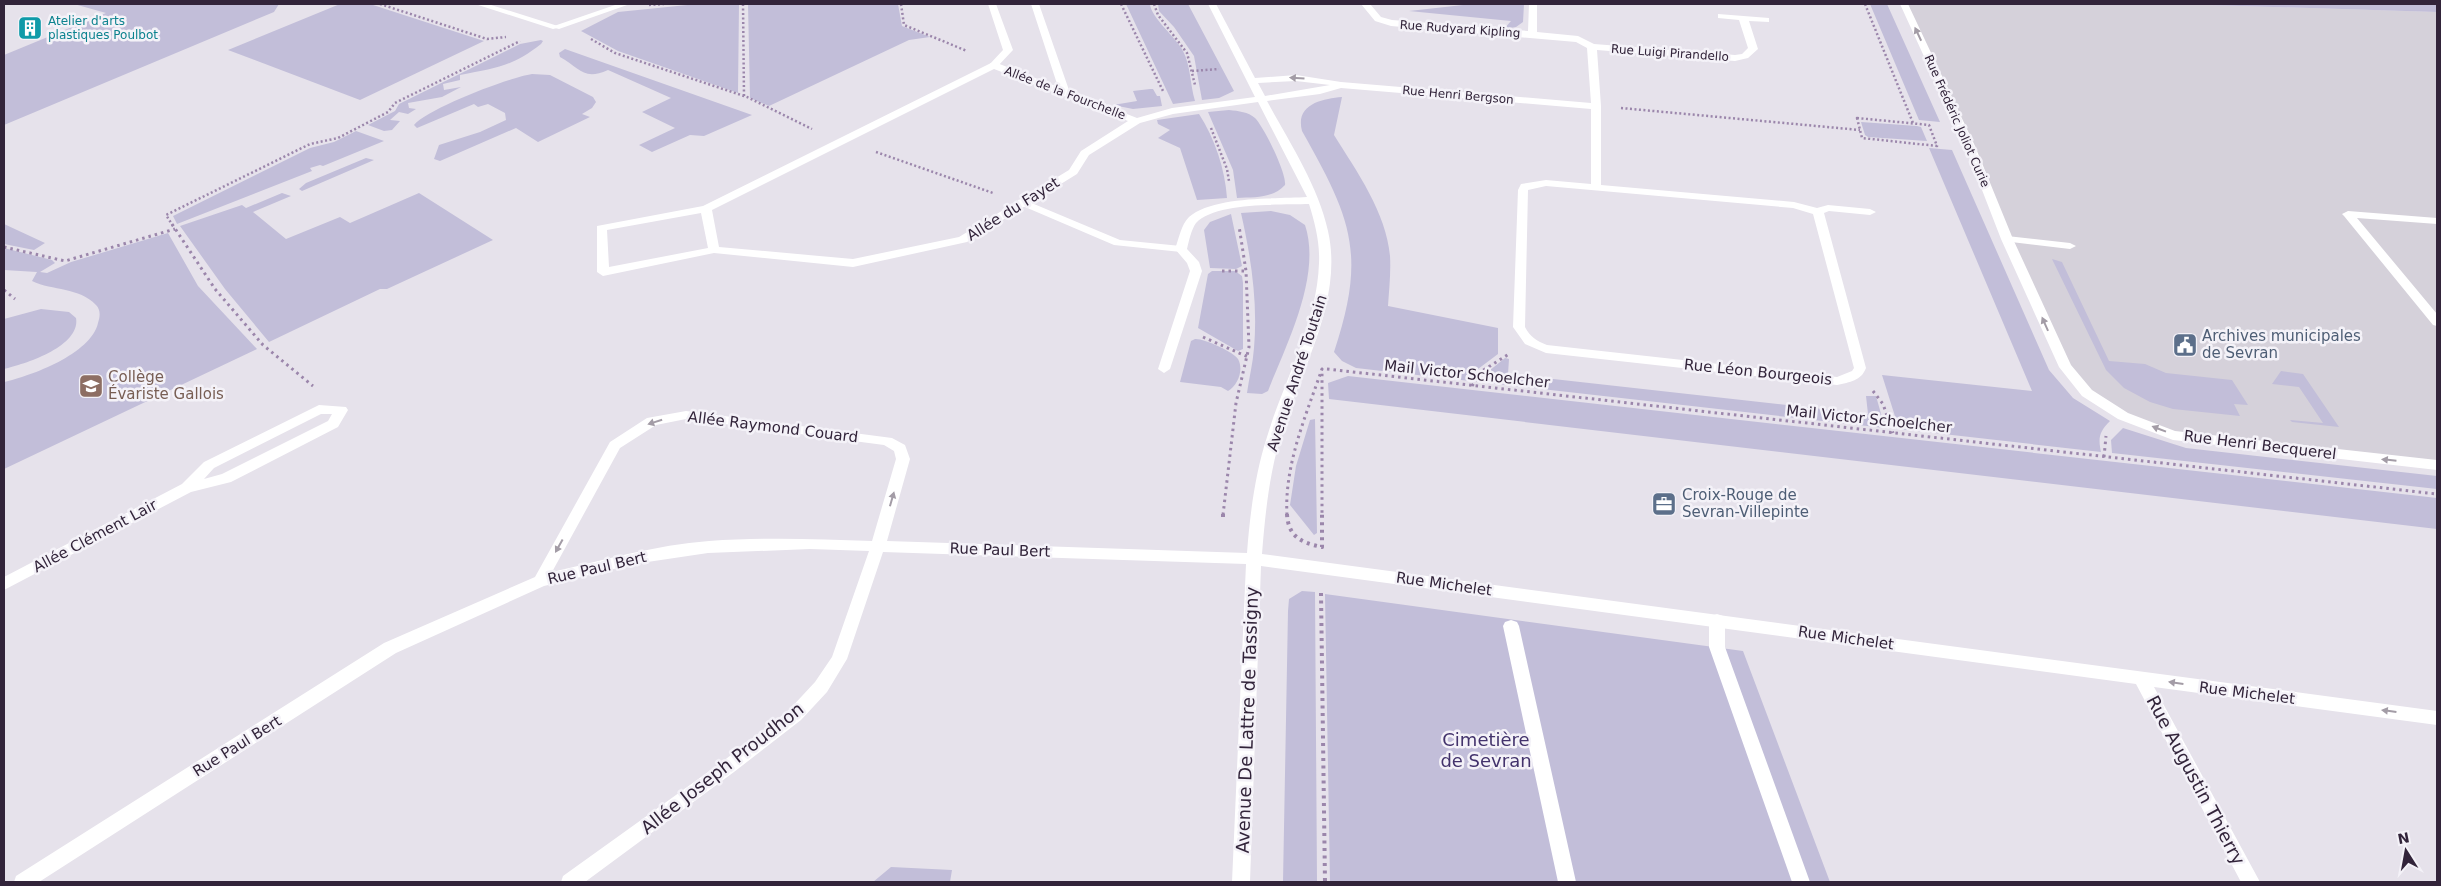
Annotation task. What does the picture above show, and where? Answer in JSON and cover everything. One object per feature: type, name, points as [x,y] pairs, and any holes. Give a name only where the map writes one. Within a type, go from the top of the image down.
[{"type":"street","points":[[479,4],[556,27],[626,4]]},
{"type":"street","points":[[992,4],[1008,50],[994,65]]},
{"type":"street","points":[[1035,4],[1065,93]]},
{"type":"street","name":"Avenue André Toutain","points":[[1212,4],[1314,200],[1325,243],[1325,287],[1273,439],[1262,494],[1254,558]]},
{"type":"street","name":"Rue Rudyard Kipling","points":[[1365,4],[1378,19],[1391,23],[1532,34],[1533,4]]},
{"type":"street","name":"Rue Frédéric Joliot Curie","points":[[1904,4],[1970,146],[2007,239]]},
{"type":"street","points":[[1721,16],[1766,20]]},
{"type":"street","name":"Rue Luigi Pirandello","points":[[1532,34],[1578,39],[1592,47],[1735,58],[1745,56],[1753,49],[1743,18]]},
{"type":"street","points":[[1592,47],[1596,106],[1596,188]]},
{"type":"street","name":"Allée de la Fourchelle","points":[[994,65],[1136,121]]},
{"type":"street","name":"Allée du Fayet","points":[[994,65],[706,209],[601,228],[603,272],[714,250],[853,263],[963,240],[1073,172],[1085,153],[1136,121],[1172,111],[1261,98]]},
{"type":"street","points":[[1252,81],[1280,77],[1325,80],[1341,85]]},
{"type":"street","name":"Rue Henri Bergson","points":[[1261,98],[1320,91],[1341,85],[1596,106]]},
{"type":"street","points":[[1529,341],[1522,334],[1519,326],[1523,190],[1525,186],[1538,183],[1794,205],[1817,212],[1828,208],[1870,212]]},
{"type":"street","points":[[1181,249],[1188,227],[1194,219],[1216,208],[1314,200]]},
{"type":"street","points":[[1022,202],[1118,243],[1181,249],[1193,262],[1196,271],[1164,369]]},
{"type":"street","points":[[706,209],[714,250]]},
{"type":"street","name":"Rue Léon Bourgeois","points":[[1529,341],[1546,349],[1837,381],[1851,378],[1858,374],[1860,368],[1820,216],[1817,212]]},
{"type":"street","points":[[2437,221],[2348,214],[2437,322]]},
{"type":"street","points":[[2007,239],[2070,246]]},
{"type":"street","name":"Rue Henri Becquerel","points":[[2007,239],[2065,367],[2087,393],[2123,416],[2173,434],[2231,444],[2437,465]]},
{"type":"street","name":"Allée Clément Lair","points":[[4,584],[187,488],[226,478],[333,424],[341,410],[319,409],[234,452],[209,465],[187,488]]},
{"type":"street","name":"Allée Raymond Couard","points":[[540,581],[615,445],[652,421],[686,415],[887,441],[900,448],[903,459],[878,546]]},
{"type":"street","name":"Rue Paul Bert","points":[[23,882],[390,648],[540,581],[634,558],[708,547],[810,544],[1254,558]]},
{"type":"street","name":"Allée Joseph Proudhon","points":[[570,882],[728,768],[795,715],[821,687],[839,659],[878,546]]},
{"type":"street","name":"Rue Michelet","points":[[1254,558],[2437,718]]},
{"type":"street","name":"Avenue De Lattre de Tassigny","points":[[1240,882],[1254,558]]},
{"type":"street","points":[[1717,620],[1717,647],[1801,882]]},
{"type":"street","points":[[1511,626],[1567,882]]},
{"type":"street","name":"Rue Augustin Thierry","points":[[2141,678],[2251,882]]},
{"type":"path","points":[[380,4],[492,40],[503,38],[538,22]]},
{"type":"path","points":[[743,4],[744,96]]},
{"type":"path","points":[[901,4],[904,25],[994,62],[994,65]]},
{"type":"path","points":[[1121,4],[1172,111]]},
{"type":"path","points":[[1154,4],[1155,10],[1176,34],[1190,56],[1200,107],[1210,124],[1227,169],[1242,239],[1249,311],[1248,358],[1236,403],[1222,517]]},
{"type":"path","points":[[1865,4],[1913,123]]},
{"type":"path","points":[[341,410],[263,345],[215,289],[166,215],[310,144],[338,138],[388,112],[394,103],[531,36],[556,27],[577,31],[615,53],[744,96],[840,143],[867,149],[1022,202]]},
{"type":"path","points":[[1596,106],[1860,130]]},
{"type":"path","points":[[1857,118],[1929,125],[1937,146],[1862,138],[1860,130],[1857,118]]},
{"type":"path","points":[[4,247],[65,261],[176,228]]},
{"type":"path","points":[[4,290],[15,299]]},
{"type":"path","points":[[1179,324],[1248,358]]},
{"type":"path","points":[[1472,386],[1482,372],[1529,341]]},
{"type":"path","name":"Mail Victor Schoelcher","points":[[1299,366],[2437,494]]},
{"type":"path","points":[[1322,369],[1322,548],[1295,538],[1288,528],[1286,519],[1287,494],[1294,458],[1322,369]]},
{"type":"path","points":[[1851,378],[1873,392],[1883,404],[1893,433]]},
{"type":"path","points":[[1321,588],[1325,882]]},
{"type":"shaded area","points":[[1904,4],[2177,4],[2437,12],[2437,464],[2173,435],[2123,416],[2087,393],[2065,367],[1970,146]]},
{"type":"green space","points":[[74,4],[279,4],[274,12],[4,125],[4,55],[106,13]]},
{"type":"green space","points":[[340,4],[370,4],[484,41],[360,100],[228,50]]},
{"type":"green space","points":[[697,4],[739,4],[738,93],[618,51],[581,31],[618,12]]},
{"type":"green space","points":[[748,4],[898,4],[902,26],[930,37],[909,40],[769,106],[750,98]]},
{"type":"green space","points":[[1126,4],[1150,4],[1159,21],[1180,46],[1188,63],[1195,101],[1173,104]]},
{"type":"green space","points":[[1158,4],[1188,4],[1234,91],[1219,98],[1202,100],[1194,56],[1174,27],[1159,11]]},
{"type":"green space","points":[[1472,4],[1524,4],[1523,22],[1516,27],[1504,29],[1511,21],[1409,11]]},
{"type":"green space","points":[[1870,4],[1887,4],[1940,122],[1919,120]]},
{"type":"green space","points":[[2177,4],[2437,4],[2437,12]]},
{"type":"green space","points":[[543,41],[541,44],[513,62],[495,68],[460,75],[460,80],[443,84],[444,90],[461,87],[442,97],[408,103],[409,108],[416,109],[408,114],[399,112],[390,120],[400,121],[392,130],[384,131],[368,125],[395,111],[399,104],[520,44]]},
{"type":"green space","points":[[565,49],[752,115],[704,136],[690,135],[652,152],[639,145],[675,128],[642,112],[671,98],[608,70],[593,74],[582,72],[560,57],[559,53]]},
{"type":"green space","points":[[532,74],[550,75],[593,97],[596,102],[592,108],[582,114],[590,117],[538,142],[516,128],[440,161],[434,159],[439,145],[480,132],[506,120],[505,113],[488,104],[478,107],[474,104],[417,128],[414,125],[422,118],[452,102],[506,81]]},
{"type":"green space","points":[[1153,89],[1157,96],[1160,96],[1162,106],[1133,109],[1113,105],[1137,101],[1133,91]]},
{"type":"green space","points":[[1342,97],[1334,135],[1361,178],[1383,224],[1390,256],[1388,306],[1498,328],[1498,354],[1474,372],[1470,381],[1356,368],[1342,361],[1334,352],[1350,288],[1351,262],[1349,237],[1332,188],[1302,131],[1301,122],[1302,115],[1312,105],[1326,99]]},
{"type":"green space","points":[[1229,110],[1249,114],[1259,123],[1274,151],[1285,179],[1285,185],[1280,190],[1269,195],[1237,198],[1233,170],[1208,112]]},
{"type":"green space","points":[[1199,114],[1218,154],[1227,198],[1197,200],[1180,148],[1158,138],[1170,130],[1158,124],[1157,120]]},
{"type":"green space","points":[[1861,122],[1921,127],[1927,141],[1868,137],[1865,135]]},
{"type":"green space","points":[[356,131],[384,141],[323,166],[310,168],[312,171],[177,224],[173,216],[310,148],[334,142]]},
{"type":"green space","points":[[1929,148],[1952,150],[2049,370],[2073,398],[2110,421],[2100,435],[2101,452],[1899,429],[1882,375],[2032,391]]},
{"type":"green space","points":[[366,158],[374,160],[302,191],[299,189],[306,183]]},
{"type":"green space","points":[[282,193],[291,196],[253,212],[286,239],[340,217],[350,223],[419,193],[493,240],[387,289],[380,289],[269,342],[225,289],[180,226],[242,205],[246,208]]},
{"type":"green space","points":[[1271,211],[1290,215],[1305,225],[1309,245],[1309,266],[1300,310],[1268,391],[1262,394],[1247,393],[1253,354],[1255,314],[1251,263],[1241,213]]},
{"type":"green space","points":[[1231,214],[1242,266],[1236,269],[1210,268],[1204,230],[1210,222]]},
{"type":"green space","points":[[4,224],[45,243],[34,250],[4,244]]},
{"type":"green space","name":"Collège Évariste Gallois","points":[[168,233],[198,286],[257,349],[4,469],[4,382],[44,369],[72,354],[93,334],[100,314],[96,305],[82,295],[32,281],[37,272],[4,270],[4,248],[52,260],[55,263],[40,272],[47,273],[71,262]]},
{"type":"green space","points":[[2052,259],[2062,262],[2109,361],[2145,364],[2166,373],[2232,380],[2248,405],[2234,404],[2240,416],[2173,409],[2150,402],[2124,388],[2106,370]]},
{"type":"green space","points":[[1212,271],[1235,271],[1242,276],[1243,283],[1243,349],[1238,351],[1198,328],[1208,274]]},
{"type":"green space","points":[[41,309],[69,312],[76,318],[75,328],[70,337],[61,345],[38,358],[4,369],[4,319]]},
{"type":"green space","points":[[1195,339],[1218,346],[1238,359],[1240,363],[1239,377],[1235,385],[1228,391],[1221,387],[1180,382],[1191,341]]},
{"type":"green space","points":[[1505,358],[1509,359],[1508,374],[1868,414],[1866,396],[1876,396],[1885,428],[1479,382]]},
{"type":"green space","points":[[2281,371],[2303,374],[2339,427],[2292,422],[2290,420],[2323,423],[2299,387],[2272,384]]},
{"type":"green space","points":[[1348,376],[2437,498],[2437,529],[1329,399],[1328,383]]},
{"type":"green space","points":[[1315,419],[1317,533],[1314,535],[1290,505],[1296,466],[1310,420]]},
{"type":"green space","points":[[2123,428],[2186,448],[2437,476],[2437,489],[2112,453],[2111,440]]},
{"type":"green space","points":[[1302,591],[1315,592],[1317,882],[1283,882],[1288,611],[1289,599]]},
{"type":"green space","name":"Cimetière de Sevran","points":[[1325,594],[1743,651],[1830,882],[1330,882]]},
{"type":"green space","points":[[891,867],[952,870],[950,882],[873,882]]},
{"type":"place","name":"Atelier d'arts plastiques Poulbot","points":[[30,28]]},
{"type":"place","name":"Archives municipales de Sevran","points":[[2185,345]]},
{"type":"place","name":"Collège Évariste Gallois","points":[[91,386]]},
{"type":"place","name":"Croix-Rouge de Sevran-Villepinte","points":[[1664,504]]}]
